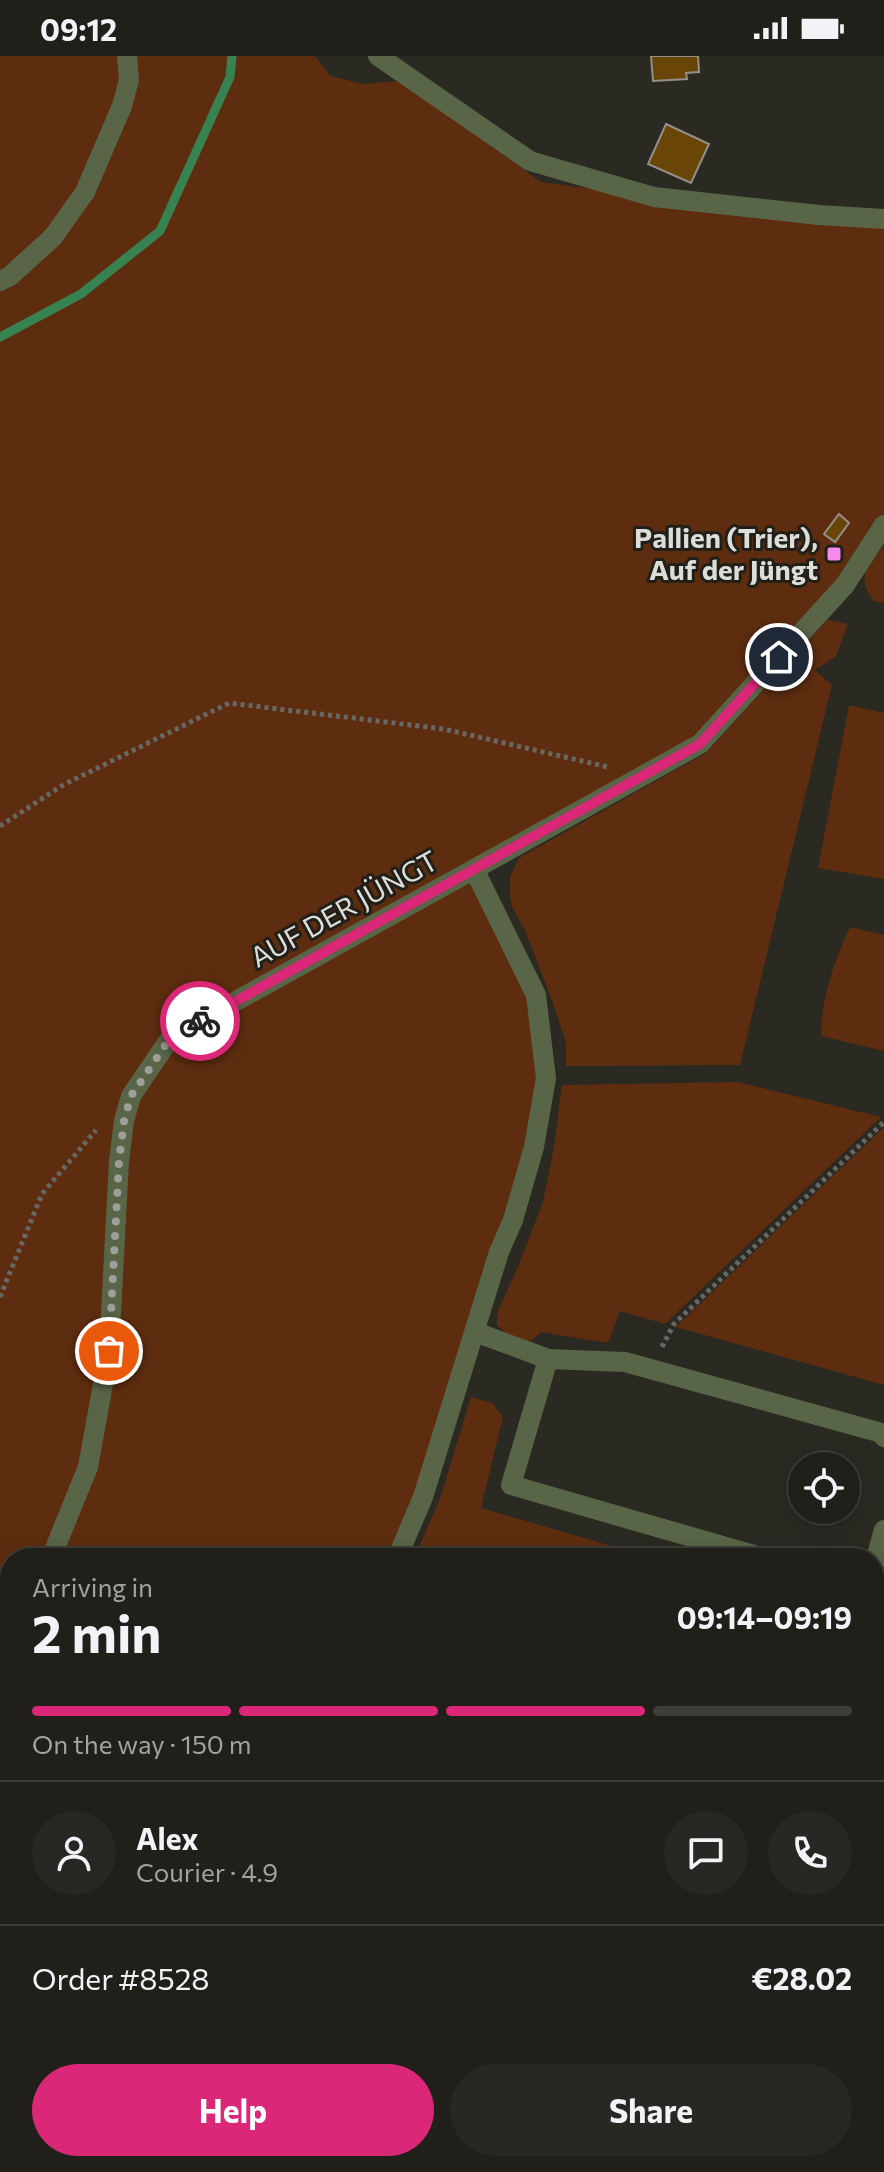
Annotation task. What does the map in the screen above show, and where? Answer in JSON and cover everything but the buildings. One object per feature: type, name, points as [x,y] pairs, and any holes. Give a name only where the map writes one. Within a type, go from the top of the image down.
[{"type":"street","points":[[0,281],[10,276],[53,237],[85,192],[122,106],[129,80],[127,56]]},
{"type":"street","points":[[378,56],[530,161],[654,197],[884,219]]},
{"type":"street","name":"AUF DER JÜNGT","points":[[55,1548],[88,1467],[109,1351],[124,1121],[131,1096],[171,1037],[700,744],[845,585],[884,525]]},
{"type":"street","name":"AUF DER JÜNGT","points":[[401,1548],[423,1497],[499,1252],[513,1220],[534,1147],[546,1078],[536,995],[474,869]]},
{"type":"street","points":[[475,1332],[548,1359],[625,1362],[882,1433],[884,1437]]},
{"type":"street","points":[[548,1359],[511,1485],[729,1548]]},
{"type":"path","points":[[0,826],[63,785],[229,703],[444,729],[644,775]]},
{"type":"path","points":[[650,1369],[674,1324],[884,1122]]},
{"type":"path","points":[[0,1297],[42,1194],[100,1126]]},
{"type":"shaded area","points":[[0,56],[315,56],[330,76],[363,84],[401,81],[541,182],[654,197],[884,219],[884,525],[700,744],[475,869],[536,995],[546,1078],[534,1147],[400,1548],[0,1548]]},
{"type":"shaded area","points":[[884,545],[884,603],[874,601],[865,585],[865,578],[869,566]]},
{"type":"shaded area","points":[[827,620],[848,624],[836,656],[815,670],[832,685],[740,1065],[566,1066],[566,1043],[553,1003],[510,898],[510,877],[519,858],[706,753]]},
{"type":"shaded area","points":[[849,705],[884,713],[884,879],[818,868]]},
{"type":"shaded area","points":[[850,927],[884,935],[884,1051],[821,1036],[823,1007],[830,980]]},
{"type":"shaded area","points":[[737,1082],[881,1117],[665,1324],[620,1311],[608,1343],[541,1332],[527,1345],[511,1338],[497,1325],[498,1311],[543,1202],[562,1085]]},
{"type":"shaded area","points":[[884,1127],[884,1385],[676,1327]]},
{"type":"shaded area","points":[[471,1397],[492,1403],[503,1417],[481,1508],[619,1548],[418,1548],[440,1499]]},
{"type":"waterway","points":[[0,337],[81,294],[160,231],[230,77],[232,56]]},
{"type":"way so far","points":[[109,1351],[124,1121],[131,1096],[171,1037],[200,1021]]},
{"type":"place","name":"Pallien (Trier), Auf der Jüngt","points":[[834,554]]},
{"type":"route","points":[[200,1021],[700,744],[779,657]]}]
